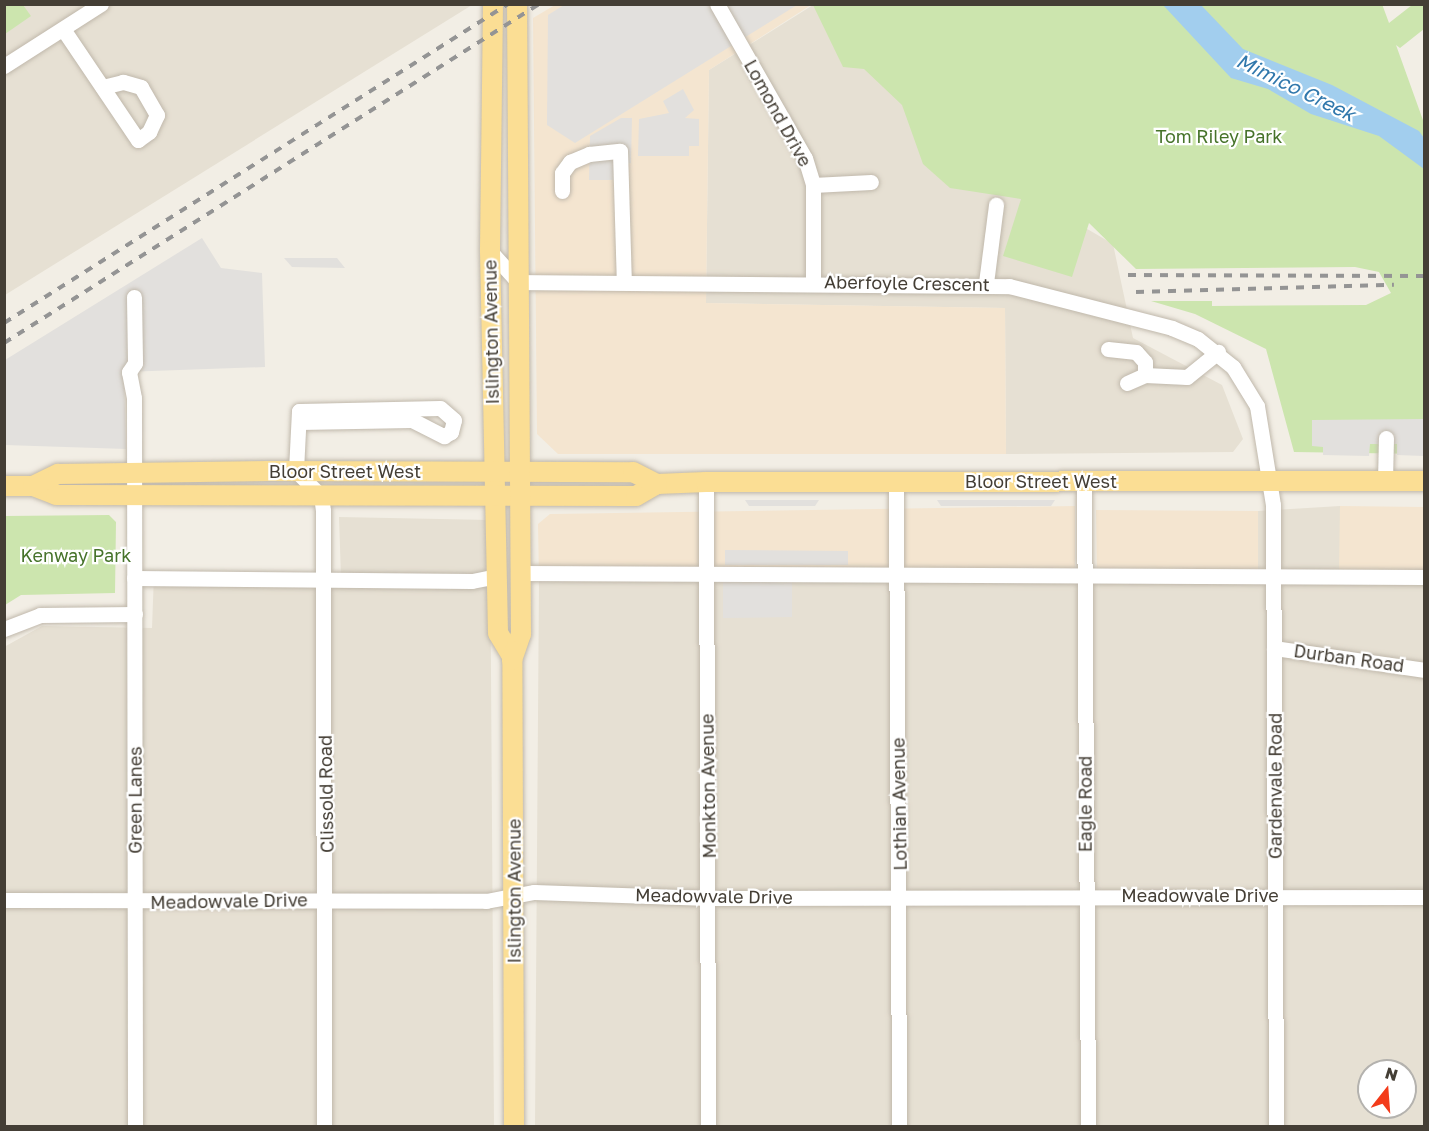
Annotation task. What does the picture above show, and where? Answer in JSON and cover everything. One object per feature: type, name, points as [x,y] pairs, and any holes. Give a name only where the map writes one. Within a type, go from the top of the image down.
[{"type":"main road","name":"Islington Avenue","points":[[494,4],[490,252],[497,496],[498,633],[512,656]]},
{"type":"main road","name":"Islington Avenue","points":[[514,1126],[512,656],[521,634],[517,4]]},
{"type":"main road","points":[[494,363],[521,364]]},
{"type":"main road","name":"Bloor Street West","points":[[33,486],[58,474],[296,471],[633,472],[657,484]]},
{"type":"main road","name":"Bloor Street West","points":[[4,486],[33,486],[56,495],[636,496],[657,484],[706,482],[1425,481]]},
{"type":"street","points":[[4,66],[101,4]]},
{"type":"street","points":[[717,4],[741,47]]},
{"type":"street","points":[[725,4],[741,47]]},
{"type":"street","points":[[63,29],[103,87]]},
{"type":"street","name":"Lomond Drive","points":[[741,47],[792,132],[813,184],[813,281]]},
{"type":"street","points":[[562,191],[562,173],[570,162],[589,153],[620,151],[624,282]]},
{"type":"street","points":[[813,184],[871,182]]},
{"type":"street","points":[[986,283],[996,205]]},
{"type":"street","points":[[490,252],[518,282]]},
{"type":"street","name":"Aberfoyle Crescent","points":[[518,282],[986,283],[1172,328],[1218,352],[1243,379],[1257,406],[1270,482]]},
{"type":"street","name":"Green Lanes","points":[[134,297],[135,363],[140,380],[134,398],[133,474],[135,1126]]},
{"type":"street","points":[[1108,349],[1137,352],[1145,362],[1145,375]]},
{"type":"street","points":[[1127,383],[1145,375],[1187,377],[1218,352]]},
{"type":"street","points":[[440,408],[454,420],[451,432],[444,436],[412,420],[299,417],[440,408]]},
{"type":"street","points":[[299,417],[296,471],[321,496]]},
{"type":"street","points":[[1385,481],[1386,438]]},
{"type":"street","name":"Lothian Avenue","points":[[896,481],[900,897],[899,1126]]},
{"type":"street","name":"Eagle Road","points":[[1084,481],[1088,1126]]},
{"type":"street","name":"Monkton Avenue","points":[[706,482],[708,1126]]},
{"type":"street","name":"Gardenvale Road","points":[[1270,482],[1275,577],[1276,1126]]},
{"type":"street","name":"Clissold Road","points":[[321,496],[327,900],[324,1126]]},
{"type":"street","points":[[521,573],[705,576],[1425,577]]},
{"type":"street","points":[[134,578],[323,581],[497,576]]},
{"type":"street","points":[[4,629],[40,615],[135,614]]},
{"type":"street","name":"Durban Road","points":[[1274,648],[1425,670]]},
{"type":"street","name":"Meadowvale Drive","points":[[4,900],[135,902],[514,899],[534,892],[709,898],[1276,895],[1425,897]]},
{"type":"shaded area","points":[[5,5],[472,5],[5,295]]},
{"type":"shaded area","points":[[555,5],[811,5],[709,70],[706,303],[1005,308],[1006,454],[558,454],[537,434],[533,18]]},
{"type":"shaded area","points":[[564,5],[797,5],[575,143],[547,125],[548,15]]},
{"type":"shaded area","points":[[813,5],[986,170],[1113,244],[1133,338],[1222,385],[1243,439],[1233,452],[1006,454],[1005,308],[706,303],[709,70]]},
{"type":"shaded area","points":[[683,89],[694,110],[685,118],[699,119],[699,146],[689,146],[689,156],[638,156],[639,119],[669,113],[663,101]]},
{"type":"shaded area","points":[[621,118],[632,118],[631,163],[623,164],[623,180],[589,180],[590,136]]},
{"type":"shaded area","points":[[202,238],[221,268],[262,273],[265,367],[124,372],[126,449],[5,445],[5,360]]},
{"type":"shaded area","points":[[284,258],[337,258],[345,268],[292,267]]},
{"type":"shaded area","points":[[1424,419],[1424,456],[1397,455],[1397,444],[1370,444],[1369,456],[1323,455],[1323,447],[1312,446],[1312,420]]},
{"type":"shaded area","points":[[745,500],[819,500],[815,506],[749,506]]},
{"type":"shaded area","points":[[937,500],[1055,500],[1051,506],[941,506]]},
{"type":"shaded area","points":[[1075,506],[1075,576],[539,578],[538,524],[550,514]]},
{"type":"shaded area","points":[[1340,506],[1340,572],[1424,573],[1424,1126],[535,1126],[539,578],[1258,573],[1258,511]]},
{"type":"shaded area","points":[[1340,506],[1424,507],[1424,573],[1339,572]]},
{"type":"shaded area","points":[[1096,510],[1258,511],[1258,573],[1097,577]]},
{"type":"shaded area","points":[[339,517],[490,520],[494,1126],[5,1126],[4,647],[42,626],[152,628],[154,574],[341,577]]},
{"type":"shaded area","points":[[725,550],[848,551],[848,565],[725,565]]},
{"type":"shaded area","points":[[723,580],[792,580],[792,617],[723,618]]},
{"type":"green space","points":[[5,4],[23,5],[31,16],[5,34]]},
{"type":"green space","name":"Tom Riley Park","points":[[1382,4],[1389,23],[1412,5],[1424,5],[1424,29],[1400,48],[1396,45],[1424,123],[1424,454],[1294,452],[1266,349],[1195,314],[1151,301],[1212,301],[1212,306],[1366,305],[1391,293],[1379,272],[1355,267],[1136,269],[1089,223],[1072,277],[1003,256],[1021,199],[950,188],[923,164],[902,105],[864,69],[843,67],[813,5]]},
{"type":"green space","name":"Kenway Park","points":[[109,515],[116,522],[115,593],[21,595],[5,605],[5,516]]},
{"type":"water","name":"Mimico Creek","points":[[1163,5],[1201,5],[1243,49],[1332,85],[1419,131],[1424,138],[1424,169],[1379,136],[1311,114],[1268,89],[1231,78]]},
{"type":"railway","points":[[4,323],[508,4]]},
{"type":"railway","points":[[4,343],[539,4]]},
{"type":"railway","points":[[1128,275],[1424,276]]},
{"type":"railway","points":[[1136,292],[1394,285]]}]
